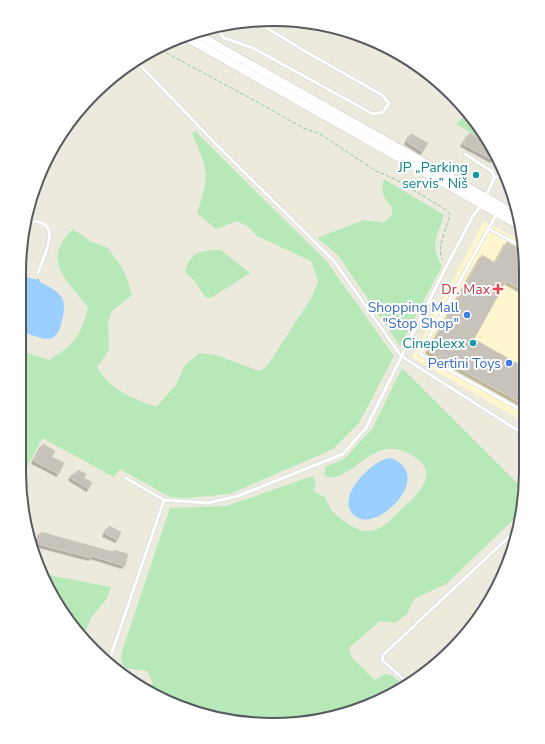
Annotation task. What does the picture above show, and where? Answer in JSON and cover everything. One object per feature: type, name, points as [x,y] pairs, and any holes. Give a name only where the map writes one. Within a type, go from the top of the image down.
[{"type":"main road","points":[[201,36],[483,201],[497,213],[514,222]]},
{"type":"main road","points":[[191,40],[483,201],[508,208],[511,211]]},
{"type":"lane","points":[[220,32],[224,38],[253,48],[373,114],[383,112],[389,103],[382,95],[303,50],[266,26]]},
{"type":"lane","points":[[140,65],[218,146],[334,261],[401,356],[519,431]]},
{"type":"lane","points":[[465,154],[491,170],[494,178]]},
{"type":"lane","points":[[126,478],[164,500],[208,503],[238,496],[343,454],[366,428],[472,216],[483,201],[494,178],[499,176]]},
{"type":"lane","points":[[497,213],[420,354],[519,409]]},
{"type":"lane","points":[[32,221],[43,224],[49,229],[50,238],[38,273]]},
{"type":"lane","points":[[489,229],[517,244]]},
{"type":"lane","points":[[111,658],[164,500]]},
{"type":"lane","points":[[404,679],[382,660],[383,655],[511,535]]},
{"type":"path","points":[[163,51],[266,109],[303,128],[320,134],[376,171],[395,179],[443,208],[450,214],[440,250],[440,255],[447,265]]},
{"type":"shaded area","points":[[484,221],[517,239],[519,272],[519,419],[412,357]]},
{"type":"green space","points":[[464,117],[478,137],[456,124]]},
{"type":"green space","points":[[195,131],[327,262],[394,356],[359,423],[333,449],[230,494],[187,498],[170,497],[120,469],[114,477],[42,438],[26,469],[26,352],[49,360],[58,355],[76,338],[83,325],[88,307],[65,279],[60,270],[58,261],[58,251],[63,240],[73,229],[92,242],[108,248],[121,266],[128,281],[132,295],[112,311],[108,322],[109,350],[97,367],[108,382],[122,392],[156,407],[176,385],[185,365],[199,353],[216,355],[259,371],[267,366],[312,297],[318,281],[311,261],[257,236],[247,226],[237,221],[216,229],[197,213],[204,190],[205,173],[204,165],[192,133]]},
{"type":"green space","points":[[384,179],[444,215],[435,246],[442,266],[400,346],[338,255],[317,238],[364,220],[384,223],[392,215],[392,207],[386,200],[382,191]]},
{"type":"green space","points":[[221,250],[250,273],[211,298],[205,297],[195,281],[185,272],[187,265],[194,256],[202,251]]},
{"type":"green space","points":[[402,368],[518,484],[514,519],[446,584],[414,599],[407,614],[395,623],[380,621],[349,648],[352,658],[375,680],[385,674],[393,676],[400,683],[382,693],[336,710],[305,716],[272,718],[240,716],[209,710],[193,705],[163,693],[151,686],[153,683],[147,671],[125,668],[121,661],[122,652],[170,508],[226,506],[313,476],[316,482],[314,491],[326,498],[335,514],[354,528],[363,531],[372,531],[382,527],[391,520],[416,495],[425,481],[426,474],[425,467],[420,461],[410,454],[396,449],[384,450],[373,454],[344,474],[335,477],[325,476],[325,467],[344,459],[372,429]]},
{"type":"green space","points":[[49,575],[111,587],[107,598],[91,618],[85,632],[59,595]]},
{"type":"water","points":[[26,276],[39,279],[40,282],[58,293],[63,301],[64,313],[57,334],[53,338],[44,339],[26,333]]},
{"type":"water","points":[[390,458],[403,466],[408,476],[406,487],[400,498],[390,509],[379,516],[368,520],[358,518],[351,511],[349,502],[351,493],[356,483],[373,466],[382,460]]},
{"type":"building","points":[[470,133],[478,138],[481,142],[480,143],[483,145],[492,159],[463,144]]},
{"type":"building","points":[[411,134],[428,143],[423,152],[407,142]]},
{"type":"building","name":"Shopping Mall \"Stop Shop\"","points":[[507,242],[517,248],[519,288],[506,281],[474,339],[519,365],[519,402],[428,351],[482,255],[495,263]]},
{"type":"building","points":[[43,444],[55,451],[52,457],[64,463],[59,474],[34,461]]},
{"type":"building","points":[[78,470],[86,474],[84,478],[92,482],[89,489],[71,478]]},
{"type":"building","points":[[109,526],[121,532],[118,540],[105,534]]},
{"type":"building","points":[[41,532],[113,552],[114,550],[128,554],[125,566],[92,556],[91,558],[38,544]]},
{"type":"railway","points":[[378,49],[406,66]]},
{"type":"place","name":"JP „Parking servis” Niš","points":[[476,175]]},
{"type":"place","name":"Dr. Max","points":[[498,289]]},
{"type":"place","name":"Shopping Mall \"Stop Shop\"","points":[[467,315]]},
{"type":"place","name":"Cineplexx","points":[[473,343]]},
{"type":"place","name":"Pertini Toys","points":[[509,363]]}]
